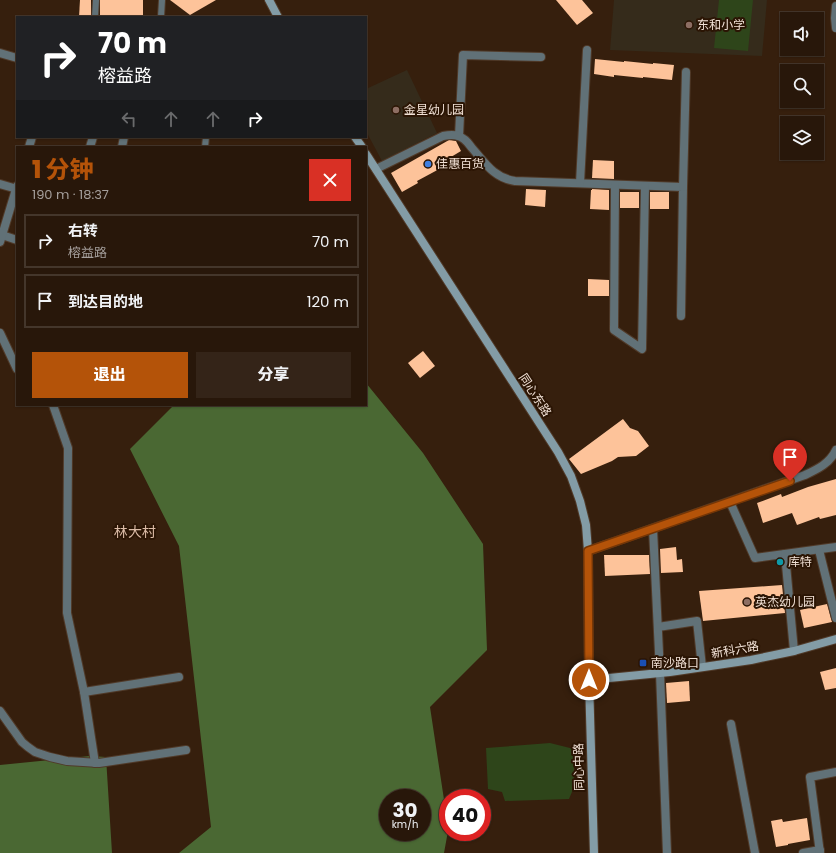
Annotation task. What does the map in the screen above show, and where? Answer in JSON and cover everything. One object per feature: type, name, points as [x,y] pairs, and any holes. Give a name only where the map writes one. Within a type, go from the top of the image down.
[{"type":"street","points":[[269,0],[277,16]]},
{"type":"street","points":[[836,6],[834,18],[836,28]]},
{"type":"street","points":[[580,183],[587,50]]},
{"type":"street","points":[[0,53],[16,58]]},
{"type":"street","points":[[458,136],[463,55],[541,57]]},
{"type":"street","points":[[681,316],[686,72]]},
{"type":"street","points":[[376,169],[450,134],[464,138],[492,171],[507,180],[683,187]]},
{"type":"street","name":"同心东路","points":[[367,156],[558,452],[571,476],[580,501],[586,525],[588,551],[589,680]]},
{"type":"street","points":[[0,184],[16,188]]},
{"type":"street","points":[[615,185],[614,330],[642,348],[645,186]]},
{"type":"street","points":[[16,191],[1,239],[16,240]]},
{"type":"street","points":[[0,333],[16,367]]},
{"type":"street","points":[[53,406],[68,448],[67,613],[84,692],[96,763]]},
{"type":"street","points":[[588,551],[805,475],[822,467],[834,455],[836,450]]},
{"type":"street","points":[[730,502],[755,558],[836,547]]},
{"type":"street","points":[[653,529],[666,853]]},
{"type":"street","points":[[819,550],[836,618]]},
{"type":"street","points":[[785,554],[794,650]]},
{"type":"street","points":[[658,627],[697,620],[702,667]]},
{"type":"street","name":"新科六路","points":[[589,680],[660,674],[751,660],[836,639]]},
{"type":"street","points":[[84,692],[179,677]]},
{"type":"street","name":"同心中路","points":[[589,680],[594,853]]},
{"type":"street","points":[[0,711],[22,742],[35,752],[50,758],[100,763],[186,750]]},
{"type":"street","points":[[731,724],[755,853]]},
{"type":"street","points":[[803,853],[820,852],[810,777],[836,772]]},
{"type":"lane","points":[[96,0],[96,16]]},
{"type":"lane","points":[[161,16],[162,0]]},
{"type":"shaded area","name":"东和小学","points":[[614,0],[767,0],[762,56],[610,50]]},
{"type":"shaded area","name":"金星幼儿园","points":[[407,70],[437,133],[382,161],[367,133],[367,89]]},
{"type":"green space","points":[[719,0],[753,0],[748,51],[714,48]]},
{"type":"green space","points":[[367,384],[423,453],[483,544],[487,650],[430,707],[442,789],[439,789],[439,841],[446,841],[444,853],[179,853],[211,827],[179,546],[130,449],[173,406],[367,406]]},
{"type":"green space","points":[[550,743],[574,749],[574,787],[569,799],[505,801],[502,792],[488,789],[486,748]]},
{"type":"green space","points":[[90,756],[106,757],[112,853],[0,853],[0,765]]},
{"type":"building","points":[[80,0],[91,0],[91,16],[79,16]]},
{"type":"building","points":[[100,0],[143,0],[143,16],[100,16]]},
{"type":"building","points":[[170,0],[216,0],[190,15]]},
{"type":"building","points":[[556,0],[582,0],[593,13],[577,25]]},
{"type":"building","points":[[595,59],[674,65],[672,80],[614,75],[614,77],[594,74]]},
{"type":"building","points":[[449,140],[456,141],[461,151],[441,163],[443,167],[417,181],[418,183],[402,192],[391,173]]},
{"type":"building","points":[[593,160],[614,161],[614,179],[592,178]]},
{"type":"building","points":[[526,189],[546,190],[545,207],[525,205]]},
{"type":"building","points":[[592,189],[609,190],[609,210],[590,209]]},
{"type":"building","points":[[620,192],[639,192],[639,208],[620,208]]},
{"type":"building","points":[[650,192],[669,192],[669,209],[650,209]]},
{"type":"building","points":[[588,279],[609,280],[609,296],[588,296]]},
{"type":"building","points":[[423,351],[435,366],[420,378],[408,363]]},
{"type":"building","points":[[623,419],[630,428],[638,431],[649,446],[636,456],[618,457],[581,474],[569,459]]},
{"type":"building","points":[[836,479],[836,515],[820,519],[819,517],[797,525],[792,513],[763,523],[757,503],[781,494],[782,497],[808,487]]},
{"type":"building","points":[[676,547],[677,560],[682,559],[683,572],[661,573],[660,549]]},
{"type":"building","points":[[604,555],[649,555],[650,574],[605,576]]},
{"type":"building","points":[[782,585],[785,613],[703,621],[699,591]]},
{"type":"building","points":[[827,604],[832,622],[804,628],[800,610]]},
{"type":"building","points":[[836,668],[836,688],[825,690],[820,672]]},
{"type":"building","points":[[689,681],[690,701],[667,703],[666,683]]},
{"type":"building","points":[[807,818],[810,840],[776,847],[771,821],[782,819],[783,822]]},
{"type":"place","name":"东和小学","points":[[689,25]]},
{"type":"place","name":"金星幼儿园","points":[[396,110]]},
{"type":"place","name":"佳惠百货","points":[[428,164]]},
{"type":"place","name":"库特","points":[[780,562]]},
{"type":"place","name":"英杰幼儿园","points":[[747,602]]},
{"type":"place","name":"南沙路口","points":[[643,663]]},
{"type":"district","name":"林大村","points":[[135,532]]},
{"type":"route","points":[[589,680],[588,551],[790,481]]}]
